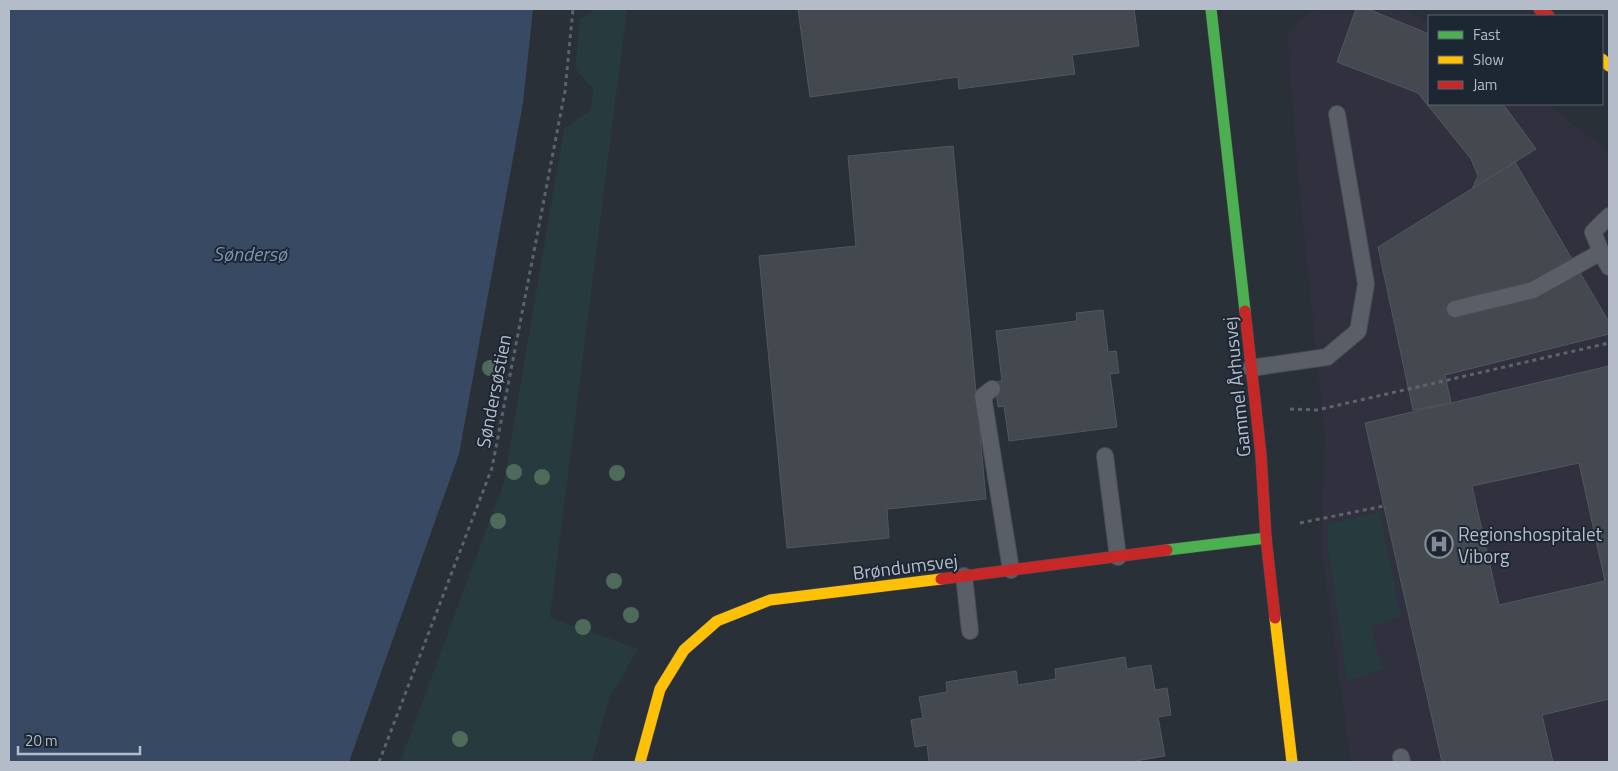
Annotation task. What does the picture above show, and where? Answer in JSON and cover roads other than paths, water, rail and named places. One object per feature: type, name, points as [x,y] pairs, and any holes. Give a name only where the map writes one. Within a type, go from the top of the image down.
[{"type":"main road","name":"Gammel Århusvej","points":[[1211,9],[1261,455],[1265,534],[1292,762]]},
{"type":"main road","name":"Brøndumsvej","points":[[640,762],[660,689],[684,650],[717,621],[770,600],[1118,557],[1265,534]]},
{"type":"lane","points":[[1251,368],[1327,358],[1358,331],[1366,284],[1337,114]]},
{"type":"lane","points":[[1455,309],[1533,290],[1605,259],[1593,232],[1609,216]]},
{"type":"lane","points":[[992,389],[983,396],[1011,570]]},
{"type":"lane","points":[[1105,456],[1118,557]]},
{"type":"lane","points":[[964,576],[970,631]]},
{"type":"water","name":"Søndersø","points":[[9,9],[533,9],[523,103],[459,454],[349,762],[9,762]]},
{"type":"place","name":"Regionshospitalet Viborg","points":[[1439,544]]}]
